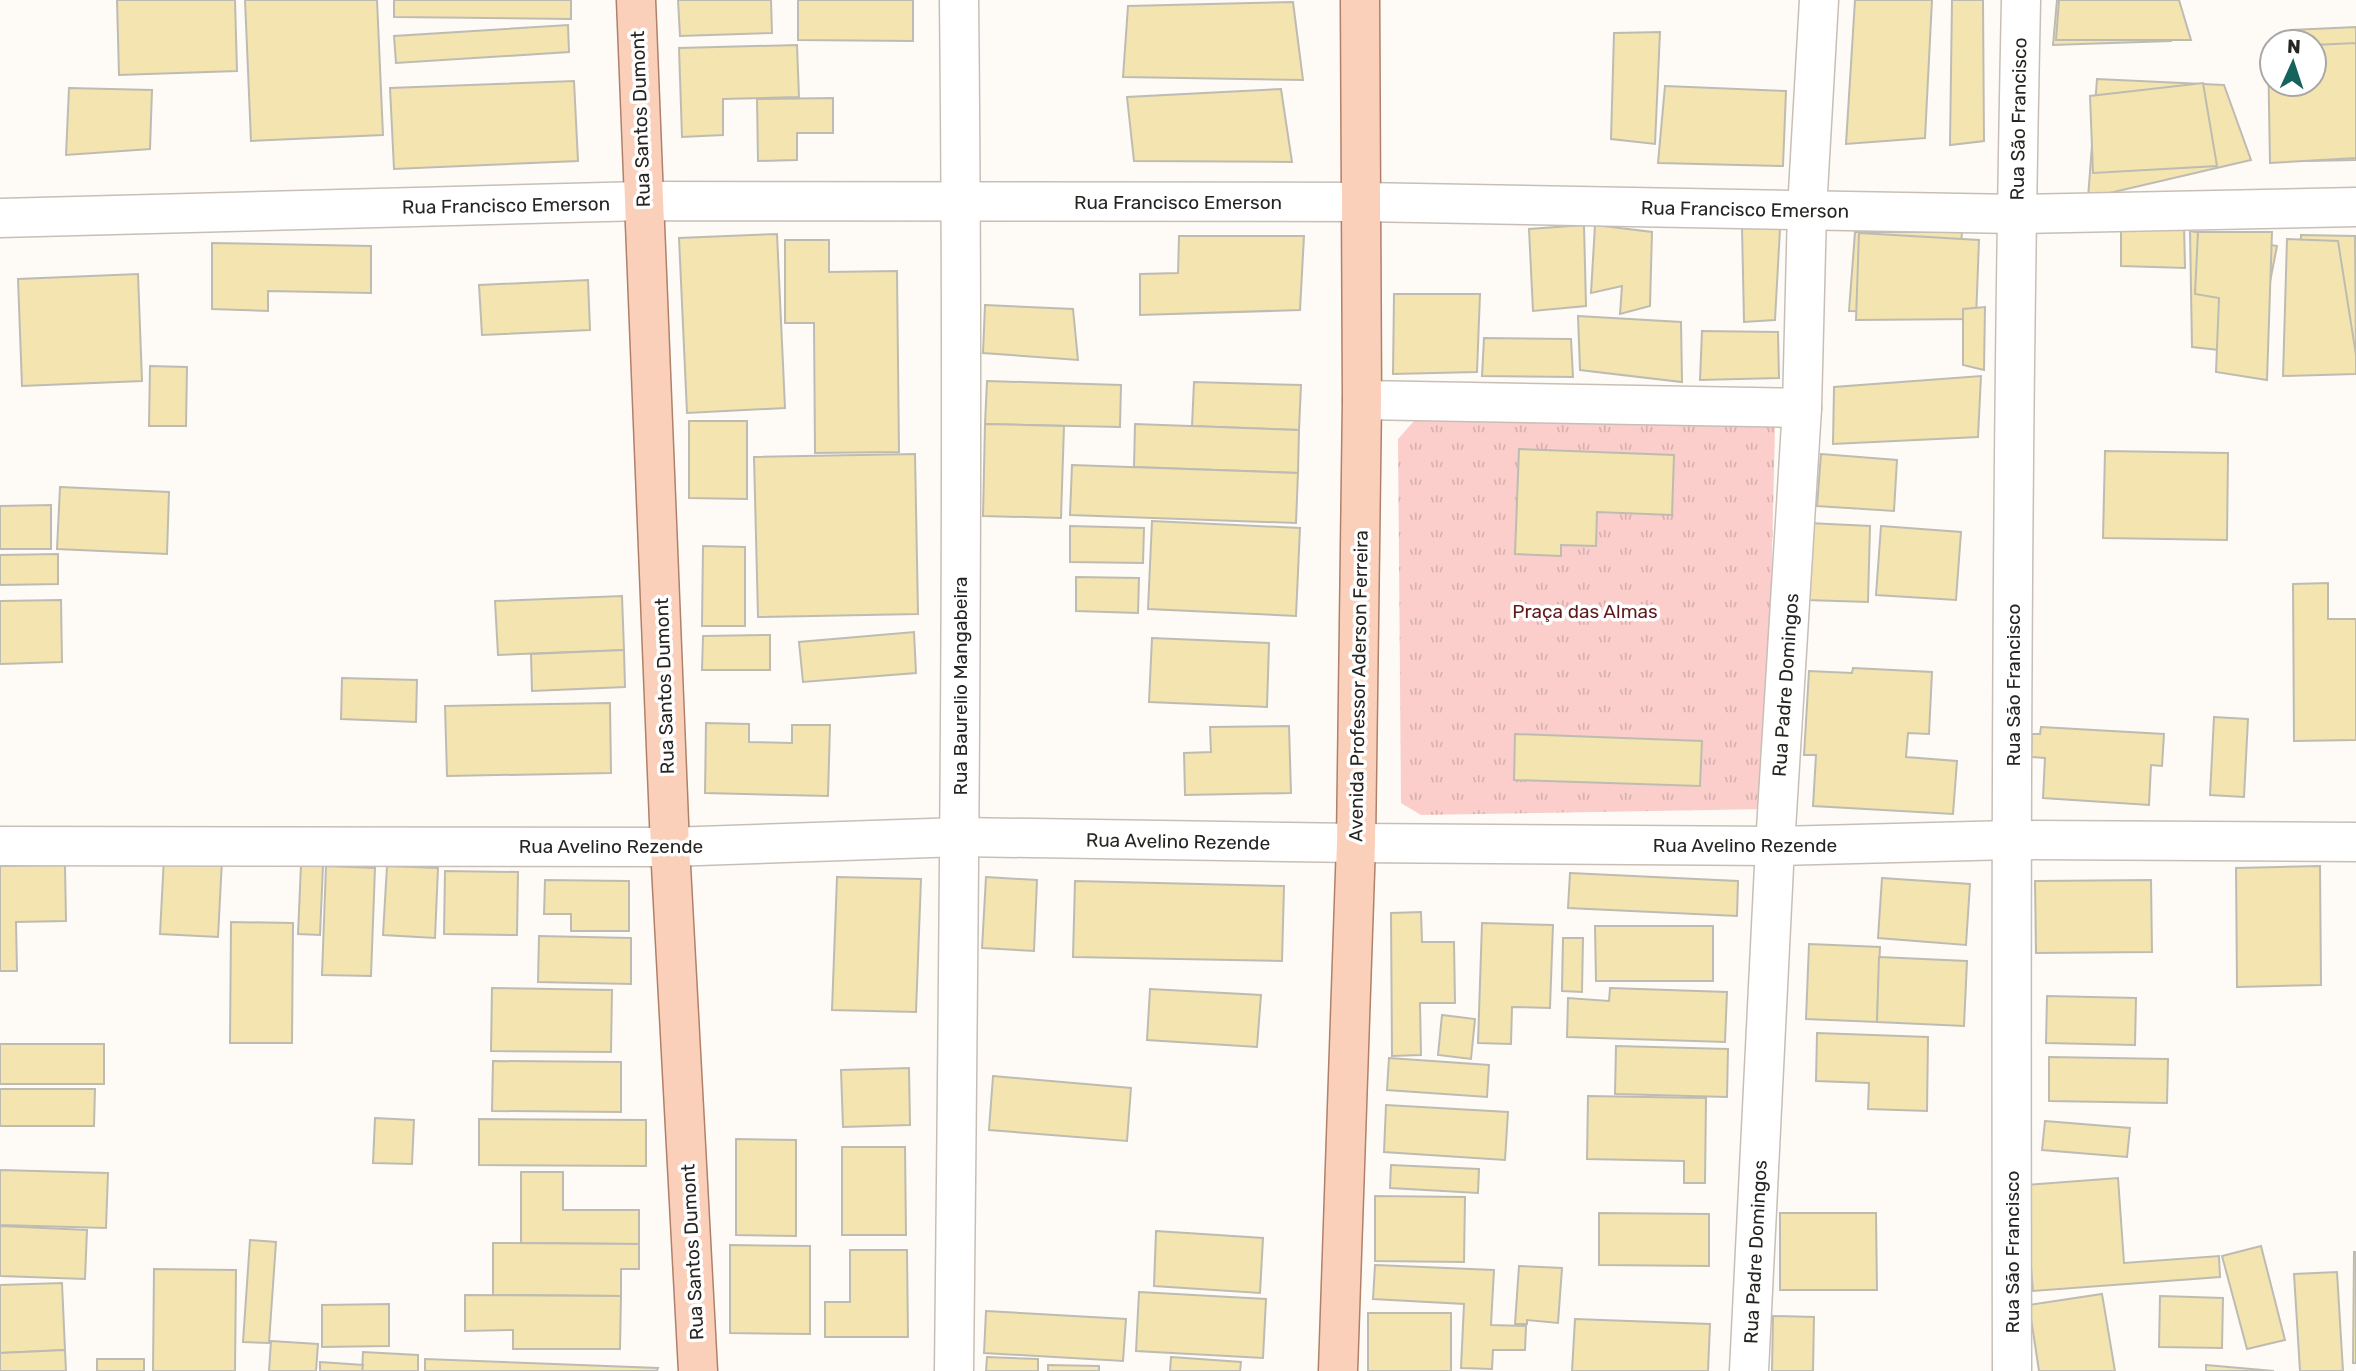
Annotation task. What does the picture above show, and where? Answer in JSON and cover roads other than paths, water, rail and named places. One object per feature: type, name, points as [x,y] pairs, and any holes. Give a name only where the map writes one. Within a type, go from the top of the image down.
[{"type":"main road","name":"Rua Santos Dumont","points":[[636,0],[670,847],[698,1371]]},
{"type":"main road","name":"Avenida Professor Aderson Ferreira","points":[[1338,1371],[1356,844],[1362,400],[1360,0]]},
{"type":"street","name":"Rua Baurelio Mangabeira","points":[[954,1371],[960,837],[959,0]]},
{"type":"street","name":"Rua Padre Domingos","points":[[1749,1371],[1775,846],[1802,408],[1807,210],[1819,0]]},
{"type":"street","name":"Rua São Francisco","points":[[2012,1371],[2011,840],[2021,0]]},
{"type":"street","name":"Rua Francisco Emerson","points":[[0,218],[643,201],[1362,202],[2017,214],[2356,206]]},
{"type":"street","points":[[1362,400],[1802,408]]},
{"type":"street","name":"Rua Avelino Rezende","points":[[0,846],[670,847],[960,837],[1356,844],[1775,846],[2011,840],[2356,842]]},
{"type":"park label","name":"Praça das Almas","points":[[1585,611]]}]
